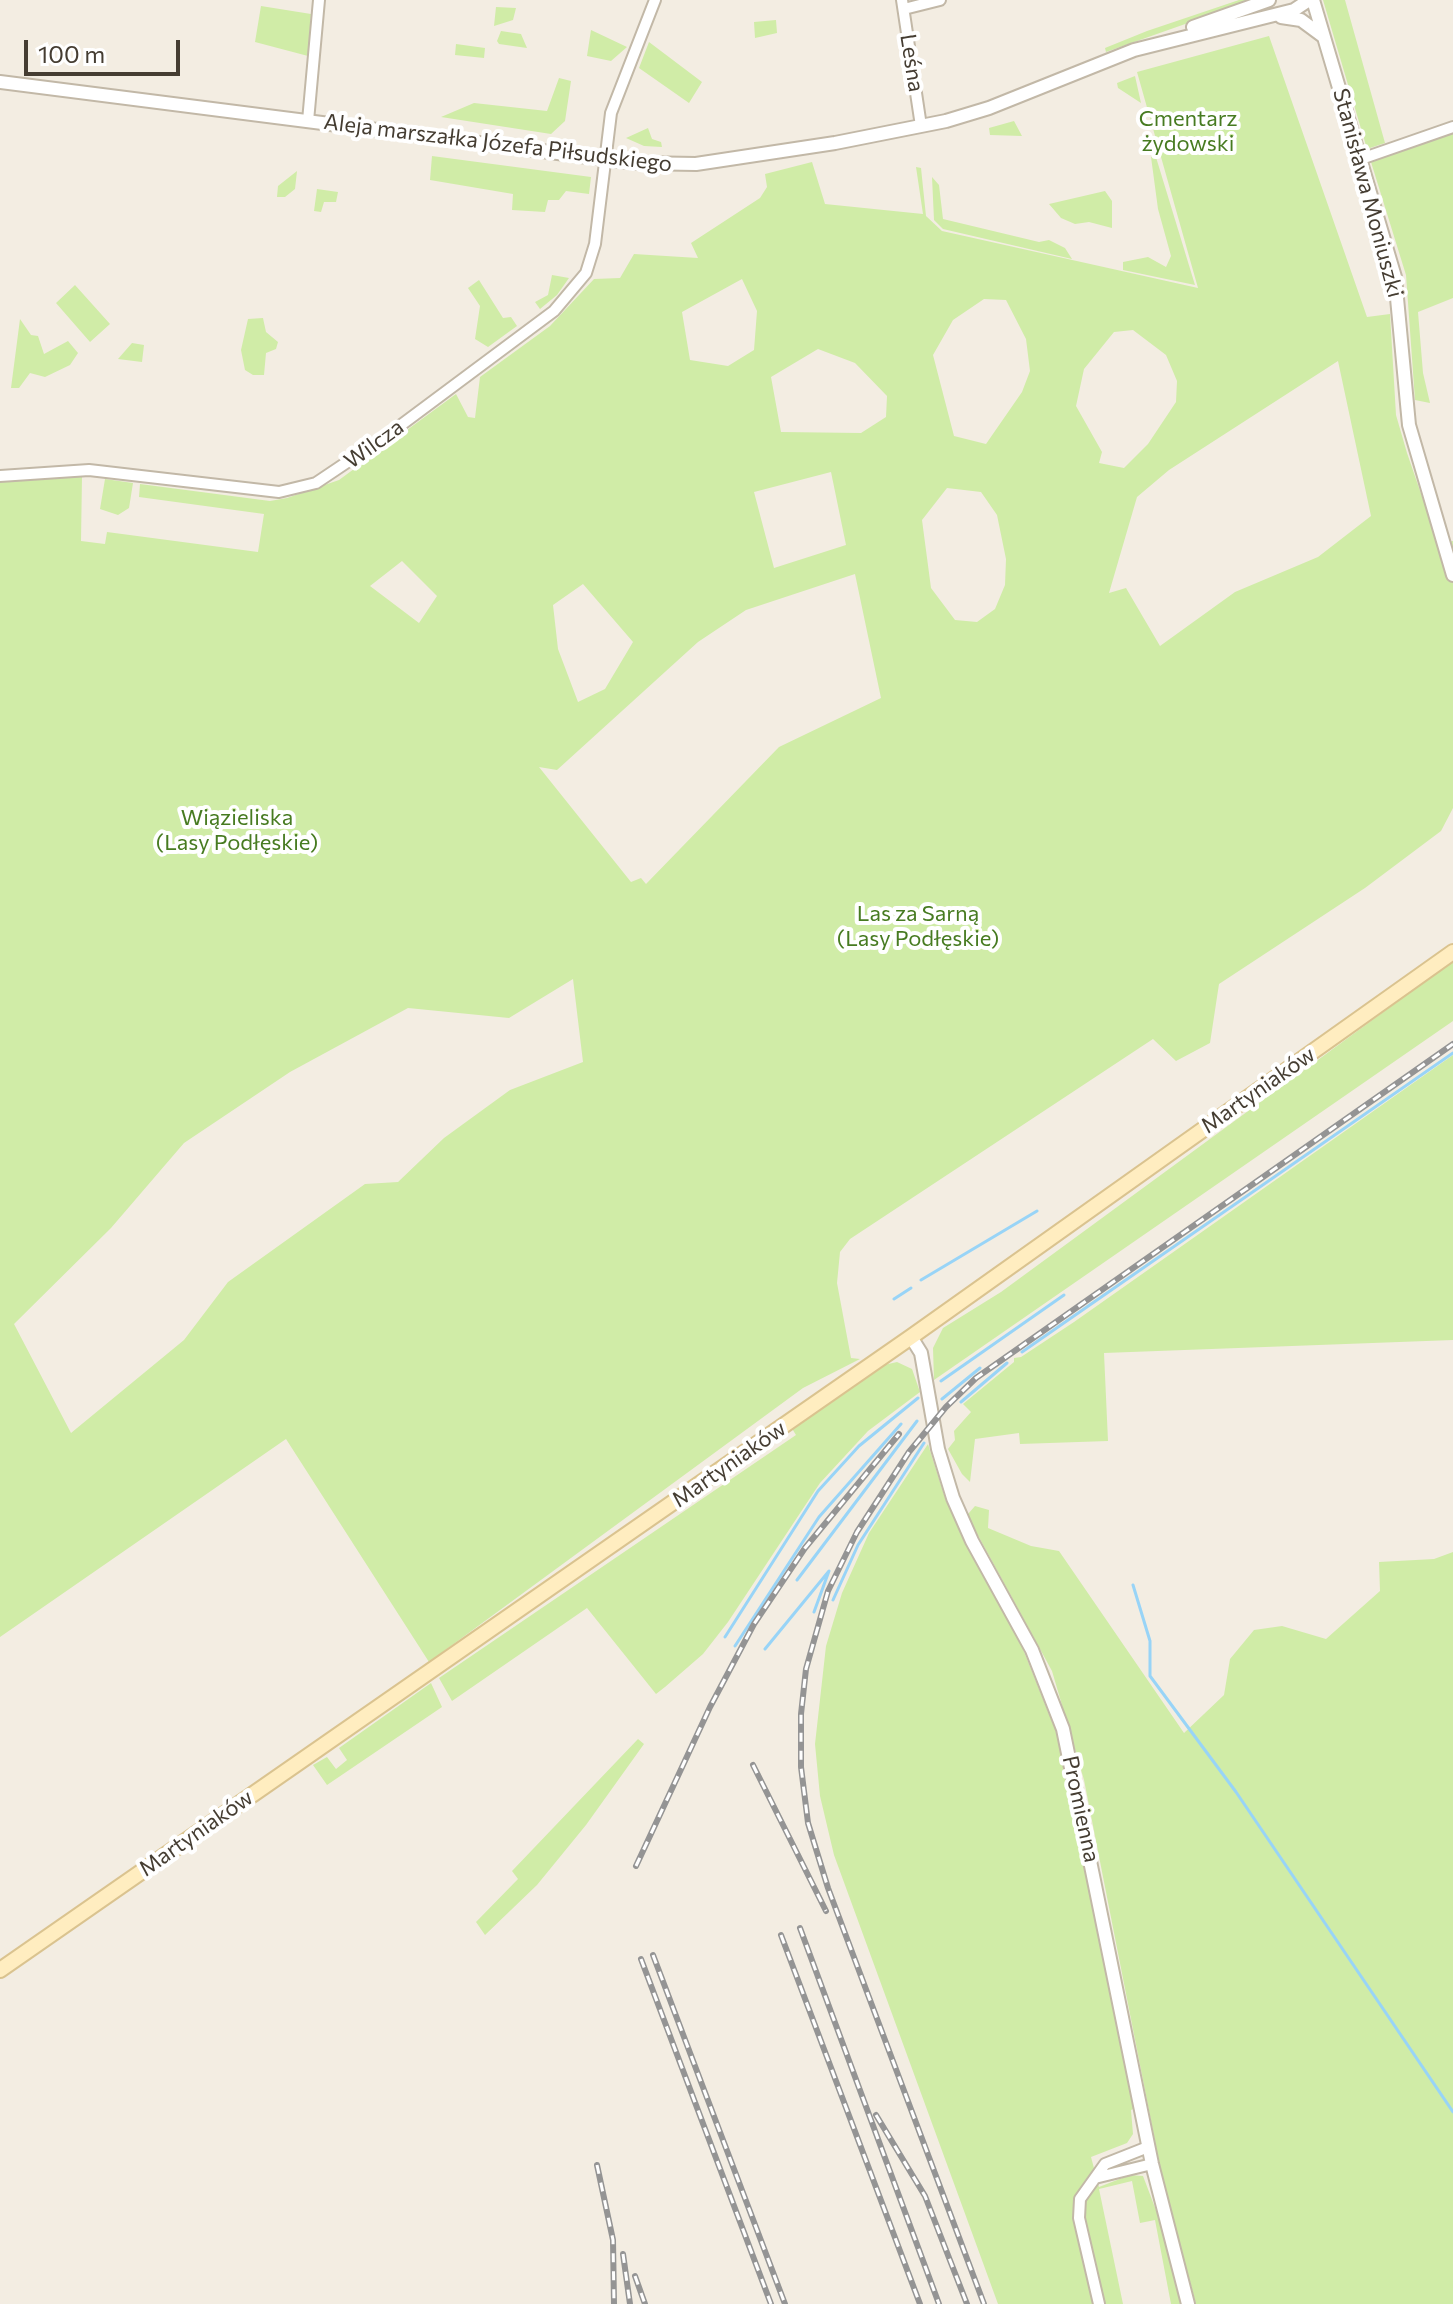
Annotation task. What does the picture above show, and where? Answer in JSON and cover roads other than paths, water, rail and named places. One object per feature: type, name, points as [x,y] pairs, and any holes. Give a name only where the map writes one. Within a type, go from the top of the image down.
[{"type":"main road","name":"Martyniaków","points":[[0,1970],[911,1337],[1453,952]]},
{"type":"street","points":[[308,121],[319,0]]},
{"type":"street","name":"Wilcza","points":[[0,476],[89,470],[279,492],[316,483],[454,386],[566,299],[590,263],[617,91],[655,0]]},
{"type":"street","points":[[903,4],[940,0]]},
{"type":"street","name":"Aleja marszałka Józefa Piłsudskiego","points":[[0,82],[607,159],[696,164],[921,126],[989,108],[1134,50],[1270,17],[1302,7],[1311,0]]},
{"type":"street","name":"Stanisława Moniuszki","points":[[1311,0],[1395,277],[1412,439],[1453,575]]},
{"type":"street","points":[[1134,50],[1269,1]]},
{"type":"street","name":"Leśna","points":[[903,4],[921,126]]},
{"type":"street","points":[[1270,17],[1301,20],[1324,37]]},
{"type":"street","points":[[1361,159],[1453,127]]},
{"type":"street","name":"Promienna","points":[[911,1337],[921,1353],[938,1449],[953,1498],[972,1541],[1032,1650],[1063,1729],[1148,2147],[1188,2304]]},
{"type":"street","points":[[1099,2304],[1079,2218],[1083,2191],[1105,2164],[1148,2147]]},
{"type":"street","points":[[1093,2178],[1152,2164]]},
{"type":"waterway","points":[[1022,1352],[1453,1053]]},
{"type":"waterway","points":[[921,1280],[1037,1211]]},
{"type":"waterway","points":[[894,1299],[911,1288]]},
{"type":"waterway","points":[[941,1381],[1064,1295]]},
{"type":"waterway","points":[[961,1402],[1007,1363]]},
{"type":"waterway","points":[[942,1399],[980,1368]]},
{"type":"waterway","points":[[725,1637],[818,1491],[859,1446],[918,1398]]},
{"type":"waterway","points":[[797,1580],[917,1421]]},
{"type":"waterway","points":[[735,1646],[819,1517],[901,1424]]},
{"type":"waterway","points":[[833,1600],[858,1545],[924,1443]]},
{"type":"waterway","points":[[765,1649],[829,1571],[814,1612]]},
{"type":"waterway","points":[[1133,1585],[1150,1641],[1150,1676],[1236,1792],[1453,2112]]},
{"type":"railway","points":[[984,2304],[828,1888],[808,1823],[801,1767],[801,1714],[806,1669],[828,1591],[857,1532],[909,1452],[946,1407],[976,1378],[1453,1044]]},
{"type":"railway","points":[[636,1866],[710,1707],[754,1624],[805,1548],[899,1434]]},
{"type":"railway","points":[[753,1765],[826,1911]]},
{"type":"railway","points":[[800,1928],[939,2304]]},
{"type":"railway","points":[[781,1935],[920,2304]]},
{"type":"railway","points":[[653,1955],[785,2304]]},
{"type":"railway","points":[[641,1959],[771,2304]]},
{"type":"railway","points":[[876,2115],[925,2196],[967,2304]]},
{"type":"railway","points":[[597,2165],[613,2240],[614,2304]]},
{"type":"railway","points":[[623,2254],[630,2304]]},
{"type":"railway","points":[[635,2276],[645,2304]]},
{"type":"park label","name":"Cmentarz żydowski","points":[[1188,132]]},
{"type":"park label","name":"Wiązieliska (Lasy Podłęskie)","points":[[237,830]]},
{"type":"park label","name":"Las za Sarną (Lasy Podłęskie)","points":[[918,926]]}]
